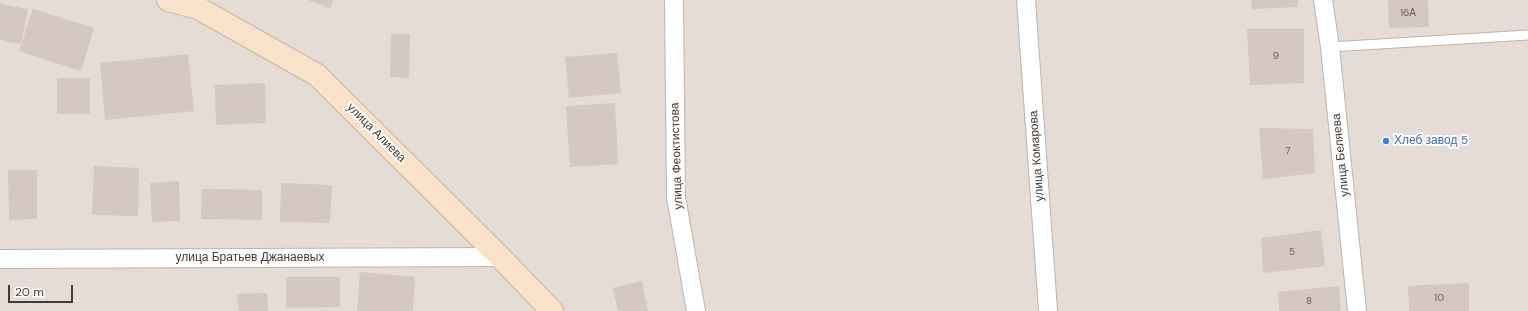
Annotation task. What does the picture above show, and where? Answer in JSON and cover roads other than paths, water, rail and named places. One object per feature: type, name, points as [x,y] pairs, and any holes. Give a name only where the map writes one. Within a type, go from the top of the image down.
[{"type":"street","name":"улица Алиева","points":[[168,0],[198,8],[317,75],[500,257],[552,311]]},
{"type":"street","name":"улица Феоктистова","points":[[674,0],[676,197],[696,311]]},
{"type":"street","name":"улица Комарова","points":[[1026,0],[1048,311]]},
{"type":"street","name":"улица Беляева","points":[[1323,0],[1330,48],[1357,311]]},
{"type":"street","name":"улица Братьев Джанаевых","points":[[0,259],[500,257]]},
{"type":"lane","points":[[1330,48],[1528,35]]},
{"type":"place","name":"Хлеб завод 5","points":[[1386,141]]}]
